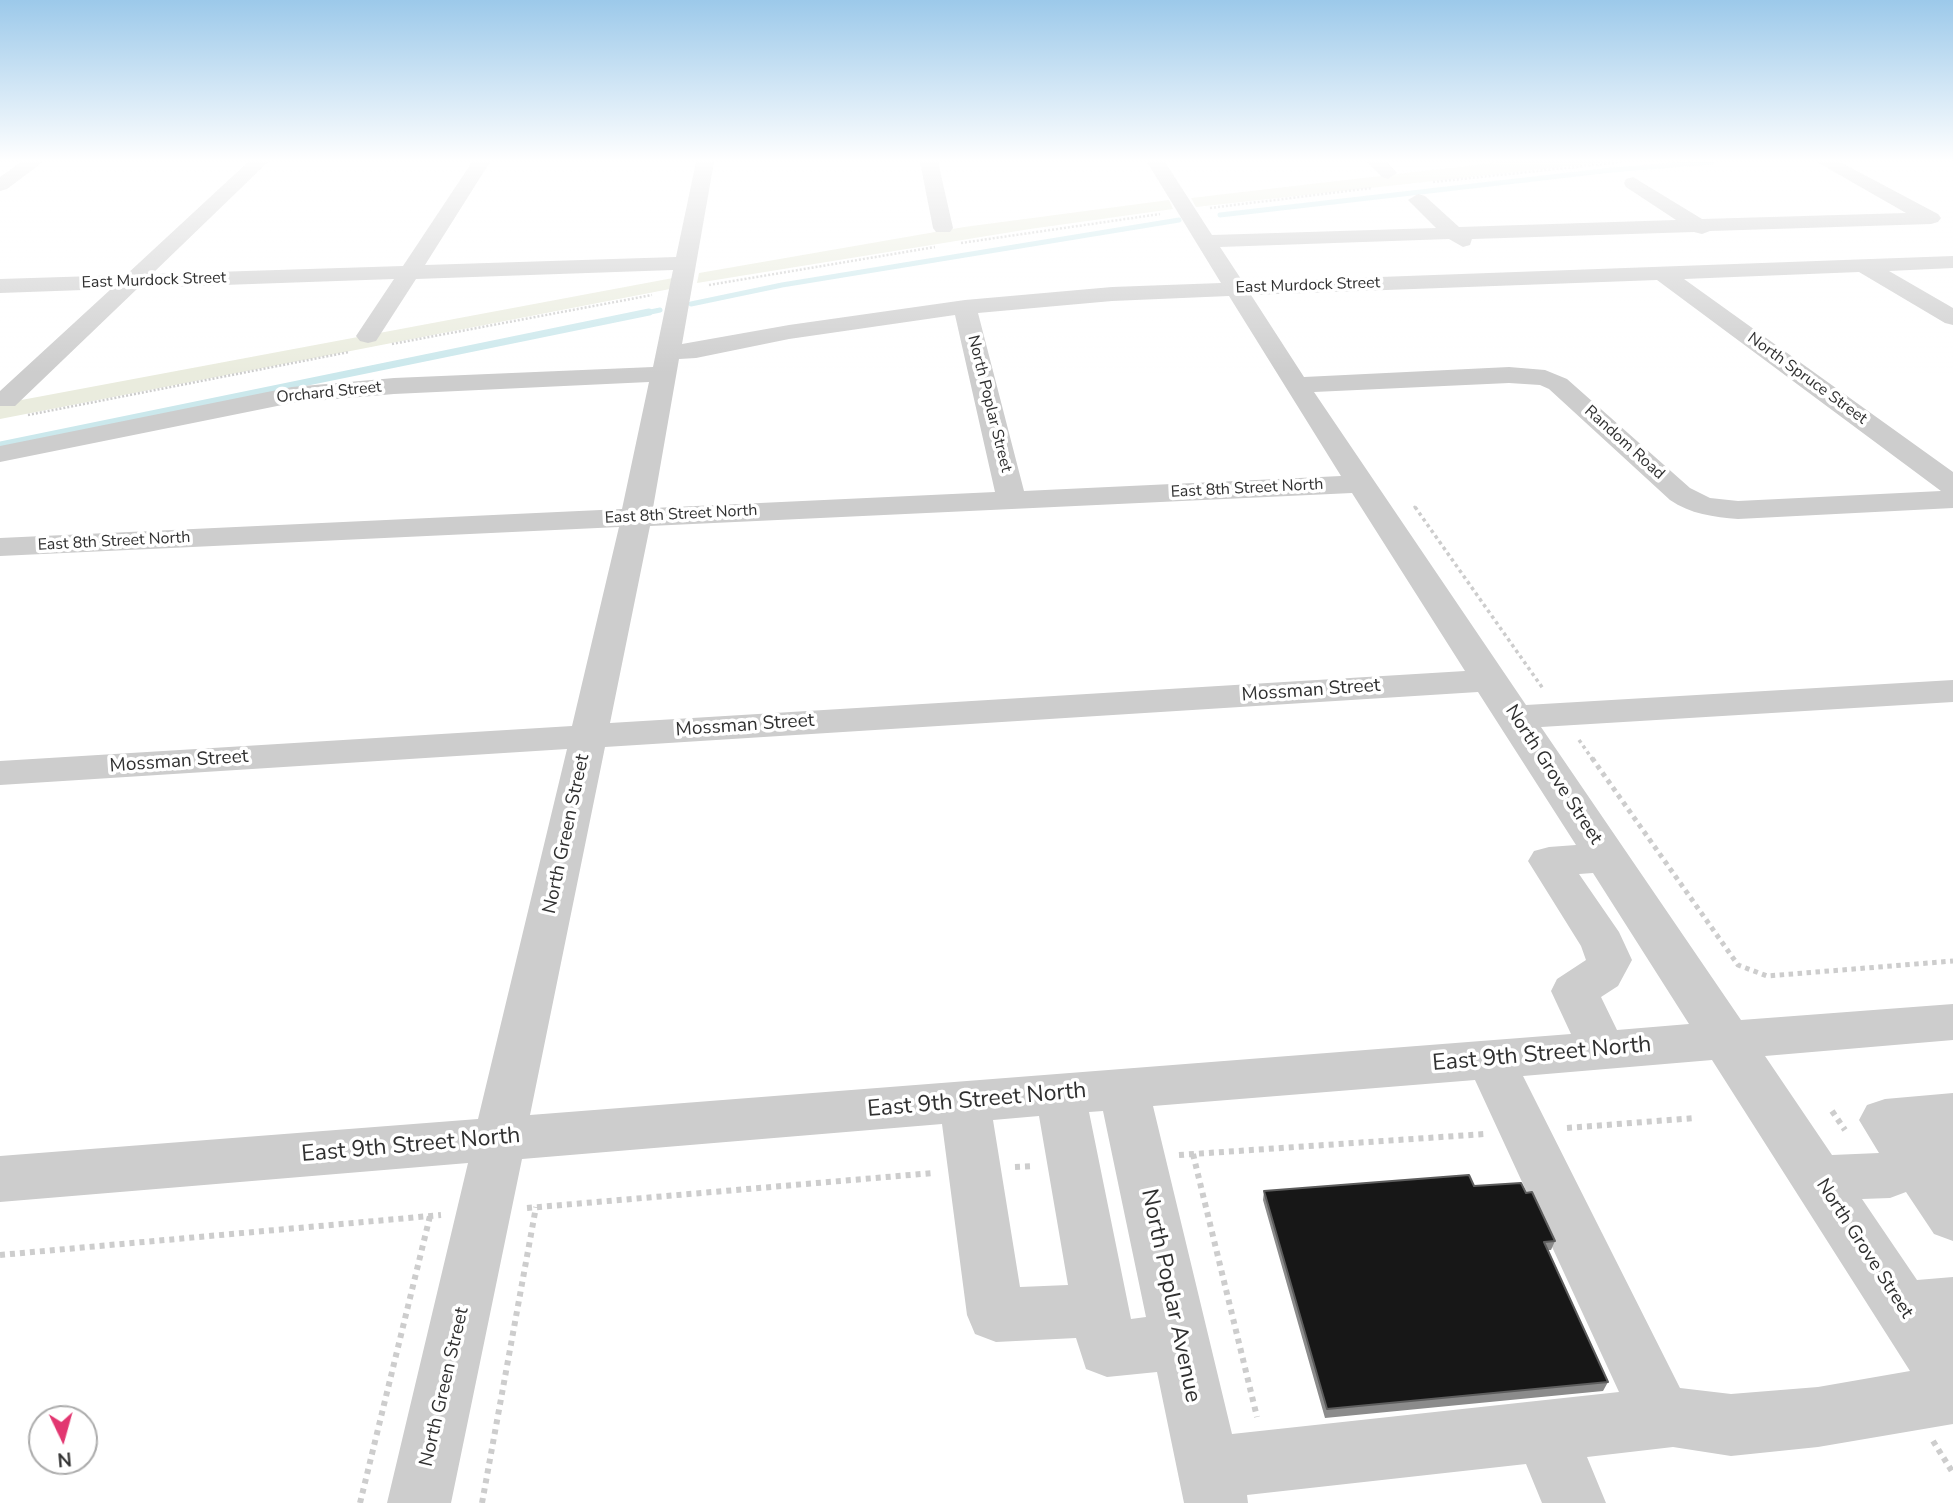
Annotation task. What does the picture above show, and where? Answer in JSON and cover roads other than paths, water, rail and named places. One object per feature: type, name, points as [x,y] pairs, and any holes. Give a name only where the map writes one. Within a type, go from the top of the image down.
[{"type":"street","points":[[6,400],[184,232]]},
{"type":"street","points":[[368,336],[436,232]]},
{"type":"street","name":"North Green Street","points":[[419,1503],[635,517],[691,232]]},
{"type":"street","name":"North Grove Street","points":[[1211,232],[1238,289],[1296,384],[1818,1179],[1928,1306],[1953,1385]]},
{"type":"street","points":[[1217,241],[1480,232]]},
{"type":"street","points":[[1708,232],[1767,269]]},
{"type":"street","points":[[1454,233],[1504,279]]},
{"type":"street","name":"East Murdock Street","points":[[664,363],[696,351],[789,332],[965,307],[1112,294],[1953,262]]},
{"type":"street","points":[[1863,265],[1953,318]]},
{"type":"street","name":"East Murdock Street","points":[[0,286],[411,272],[682,276]]},
{"type":"street","name":"North Spruce Street","points":[[1662,273],[1953,486]]},
{"type":"street","name":"North Poplar Street","points":[[965,307],[1012,500]]},
{"type":"street","name":"Orchard Street","points":[[0,454],[292,395],[664,363]]},
{"type":"street","name":"Random Road","points":[[1296,384],[1509,375],[1545,378],[1558,384],[1690,502],[1712,508],[1738,510],[1953,499]]},
{"type":"street","name":"East 8th Street North","points":[[0,547],[1361,484]]},
{"type":"street","name":"Mossman Street","points":[[0,773],[1490,680]]},
{"type":"street","points":[[1515,717],[1953,691]]},
{"type":"street","points":[[1604,1050],[1574,990],[1602,974],[1609,960],[1603,944],[1549,861],[1607,858]]},
{"type":"street","name":"East 9th Street North","points":[[0,1179],[1727,1040],[1946,1032]]},
{"type":"street","points":[[1490,1059],[1663,1418]]},
{"type":"street","name":"North Poplar Avenue","points":[[1124,1089],[1166,1156],[1180,1342],[1212,1486]]},
{"type":"street","points":[[1060,1094],[1107,1349],[1180,1342]]},
{"type":"street","points":[[965,1102],[996,1315],[1101,1310]]},
{"type":"street","points":[[1953,1114],[1885,1119],[1934,1157],[1953,1217]]},
{"type":"street","points":[[1818,1179],[1890,1175],[1934,1157]]},
{"type":"street","points":[[1212,1486],[1269,1462],[1663,1418],[1731,1425],[1818,1417],[1953,1394]]},
{"type":"street","points":[[1544,1430],[1574,1503]]},
{"type":"waterway","points":[[691,304],[782,285],[1105,232]]},
{"type":"waterway","points":[[641,314],[660,310]]},
{"type":"waterway","points":[[0,445],[649,312]]}]
